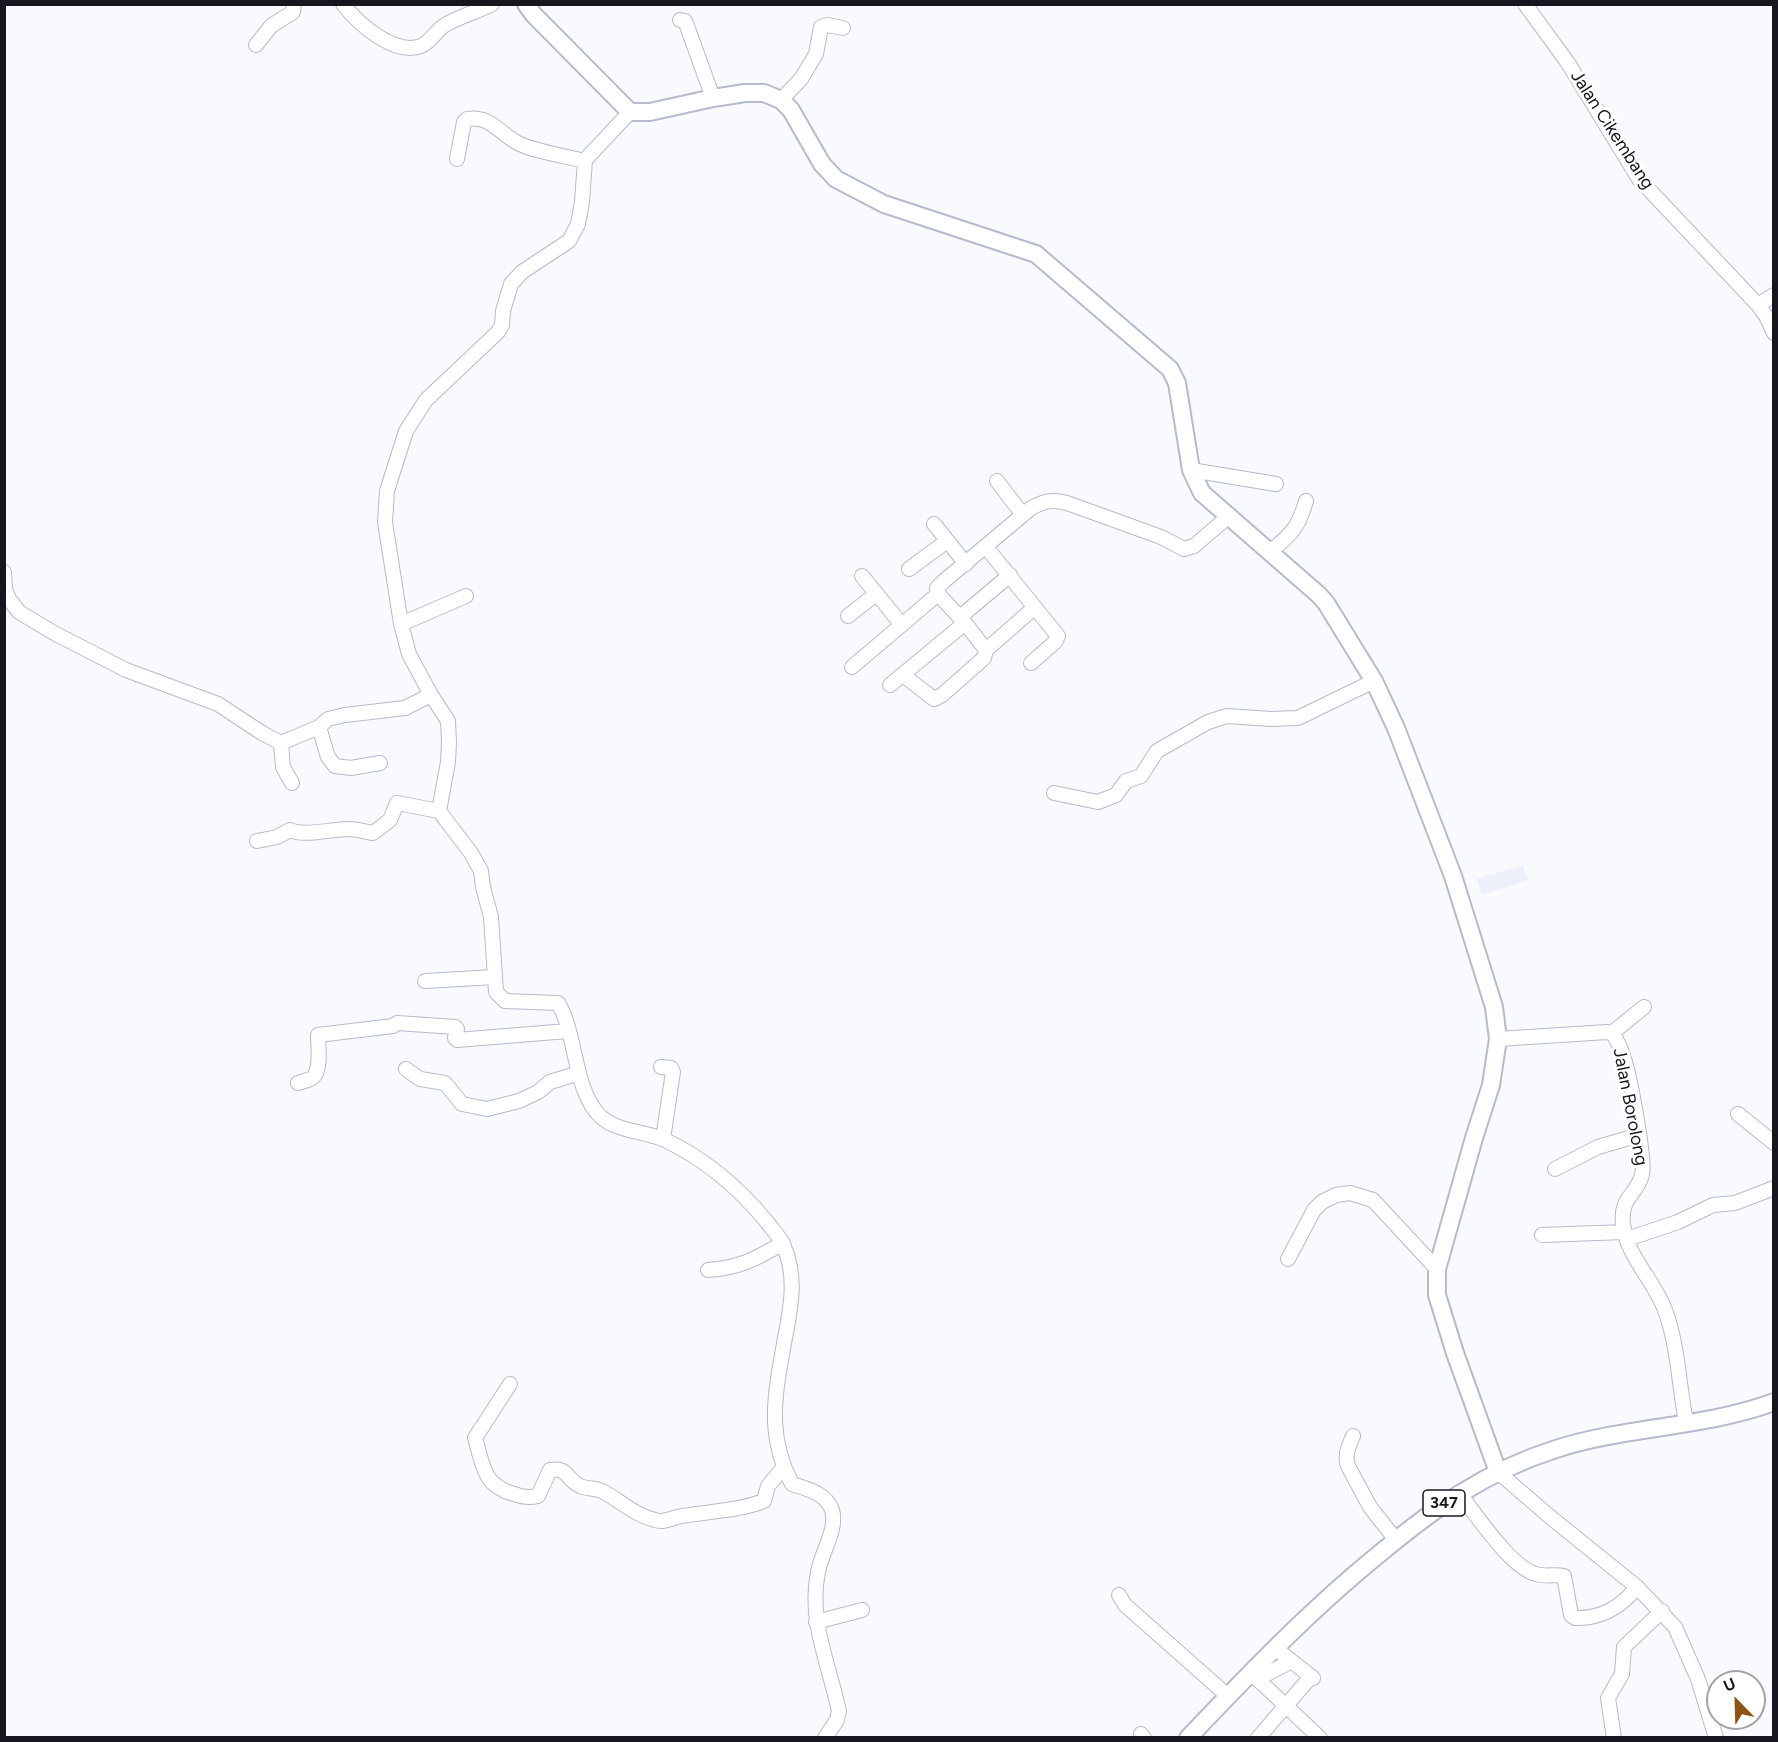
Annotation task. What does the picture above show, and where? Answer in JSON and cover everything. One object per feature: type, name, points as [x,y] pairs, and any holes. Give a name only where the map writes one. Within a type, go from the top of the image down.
[{"type":"main road","points":[[526,4],[533,14],[630,111],[650,112],[713,98],[745,93],[764,93],[781,100],[791,110],[822,164],[836,179],[884,204],[1036,254],[1170,369],[1178,383],[1191,470],[1202,492],[1326,603],[1374,681],[1396,728],[1453,876],[1494,1007],[1498,1039],[1491,1085],[1437,1269],[1437,1295],[1498,1472]]},
{"type":"main road","name":"347","points":[[1188,1737],[1228,1696],[1254,1676],[1275,1648],[1351,1577],[1459,1493],[1498,1472],[1558,1448],[1622,1432],[1728,1416],[1773,1402]]},
{"type":"street","points":[[256,45],[271,26],[293,12],[294,4]]},
{"type":"street","points":[[344,4],[352,16],[389,43],[411,48],[432,39],[443,26],[492,4]]},
{"type":"street","name":"Jalan Cikembang","points":[[1525,4],[1568,63],[1639,179],[1758,305],[1766,316],[1773,333]]},
{"type":"street","points":[[680,20],[684,21],[687,26],[713,98]]},
{"type":"street","points":[[781,100],[801,79],[816,54],[821,27],[827,25],[843,28]]},
{"type":"street","points":[[367,45],[372,31]]},
{"type":"street","points":[[439,811],[449,742],[448,721],[430,695],[409,654],[401,624],[385,522],[387,491],[406,431],[426,400],[498,332],[502,325],[507,295],[516,278],[569,241],[578,224],[585,161],[630,111]]},
{"type":"street","points":[[457,159],[464,122],[472,118],[492,123],[521,145],[585,161]]},
{"type":"street","points":[[1758,305],[1773,295]]},
{"type":"street","points":[[1191,470],[1276,484]]},
{"type":"street","points":[[997,481],[1023,515]]},
{"type":"street","points":[[986,650],[938,594],[937,588],[1023,515],[1043,501],[1054,499],[1161,537],[1184,549],[1194,546],[1229,516]]},
{"type":"street","points":[[1270,552],[1299,523],[1306,501]]},
{"type":"street","points":[[934,524],[966,564]]},
{"type":"street","points":[[909,569],[947,541]]},
{"type":"street","points":[[986,547],[1056,634],[1057,639],[1031,663]]},
{"type":"street","points":[[4,572],[5,589],[19,612],[126,670],[218,704],[262,734],[281,743],[319,727],[328,719],[405,708],[430,695]]},
{"type":"street","points":[[890,685],[1010,575]]},
{"type":"street","points":[[862,576],[902,625]]},
{"type":"street","points":[[848,616],[876,594]]},
{"type":"street","points":[[852,667],[938,594]]},
{"type":"street","points":[[401,624],[466,596]]},
{"type":"street","points":[[903,675],[936,699],[984,658],[986,650],[1034,608]]},
{"type":"street","points":[[1054,793],[1092,802],[1105,801],[1116,795],[1126,781],[1141,776],[1157,751],[1208,722],[1227,716],[1298,718],[1374,681]]},
{"type":"street","points":[[319,727],[328,757],[335,766],[351,768],[380,763]]},
{"type":"street","points":[[281,743],[283,767],[292,783]]},
{"type":"street","points":[[257,841],[277,837],[290,830],[298,834],[351,829],[374,833],[390,820],[397,803],[439,811],[471,853],[481,871],[491,917],[496,992],[504,1001],[558,1003],[566,1018],[579,1072],[592,1107],[603,1119],[625,1129],[663,1139],[706,1163],[744,1196],[783,1243],[792,1280],[791,1312],[782,1354],[774,1416],[775,1439],[783,1468],[792,1484],[818,1493],[832,1509],[833,1517],[818,1570],[814,1594],[816,1622],[839,1711],[837,1720],[825,1737]]},
{"type":"street","points":[[425,981],[495,977]]},
{"type":"street","points":[[1612,1033],[1644,1007]]},
{"type":"street","points":[[298,1083],[315,1075],[318,1061],[318,1035],[393,1026],[397,1023],[455,1027],[457,1040],[568,1031]]},
{"type":"street","name":"Jalan Borolong","points":[[1498,1039],[1612,1033],[1617,1039],[1625,1062],[1639,1135],[1643,1173],[1626,1199],[1623,1213],[1626,1235],[1628,1245],[1667,1314],[1678,1365],[1686,1422]]},
{"type":"street","points":[[661,1067],[671,1068],[673,1072],[663,1139]]},
{"type":"street","points":[[406,1069],[420,1079],[445,1083],[462,1104],[487,1109],[519,1101],[538,1092],[550,1082],[579,1072]]},
{"type":"street","points":[[1738,1114],[1773,1143]]},
{"type":"street","points":[[1555,1169],[1598,1147],[1639,1135]]},
{"type":"street","points":[[1542,1236],[1626,1235],[1678,1222],[1713,1205],[1735,1203],[1773,1188]]},
{"type":"street","points":[[1288,1259],[1314,1210],[1322,1202],[1335,1195],[1350,1193],[1374,1200],[1437,1269]]},
{"type":"street","points":[[708,1270],[738,1266],[756,1259],[783,1243]]},
{"type":"street","points":[[510,1384],[475,1438],[489,1480],[494,1486],[515,1495],[531,1498],[538,1496],[550,1470],[559,1469],[581,1487],[599,1490],[640,1516],[663,1522],[677,1517],[745,1508],[764,1500],[768,1486],[783,1468]]},
{"type":"street","points":[[1353,1436],[1345,1459],[1370,1507],[1396,1540]]},
{"type":"street","points":[[1498,1472],[1637,1587],[1676,1627],[1698,1679],[1716,1737]]},
{"type":"street","points":[[1459,1493],[1512,1560],[1537,1575],[1564,1576],[1571,1615],[1575,1618],[1605,1613],[1614,1609],[1626,1601],[1637,1587]]},
{"type":"street","points":[[1119,1595],[1125,1605],[1194,1664],[1216,1688],[1228,1696]]},
{"type":"street","points":[[816,1622],[862,1610]]},
{"type":"street","points":[[1614,1737],[1608,1698],[1622,1674],[1624,1647],[1662,1611]]},
{"type":"street","points":[[1258,1737],[1311,1679],[1275,1648]]},
{"type":"street","points":[[1290,1662],[1254,1676],[1320,1737]]},
{"type":"shaded area","points":[[1523,865],[1528,880],[1482,895],[1477,879]]}]
